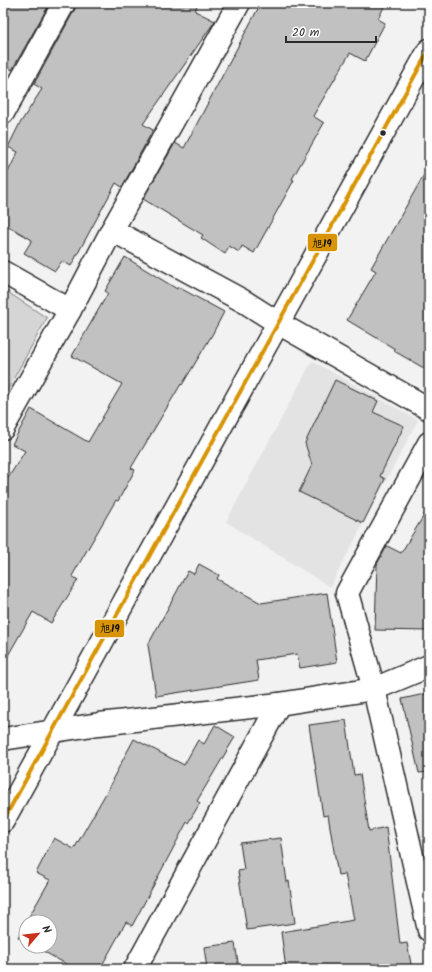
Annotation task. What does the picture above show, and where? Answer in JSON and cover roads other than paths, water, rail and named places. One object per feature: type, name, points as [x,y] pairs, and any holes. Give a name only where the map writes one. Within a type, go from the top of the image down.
[{"type":"street","points":[[3,113],[64,3]]},
{"type":"street","points":[[3,428],[70,310],[112,230],[239,3]]},
{"type":"street","points":[[3,821],[429,50]]},
{"type":"street","points":[[112,230],[245,302],[278,323],[429,408]]},
{"type":"street","points":[[3,272],[70,310]]},
{"type":"street","points":[[429,443],[347,593],[374,689],[429,930]]},
{"type":"street","points":[[3,739],[99,724],[279,704],[374,689],[429,666]]},
{"type":"street","points":[[135,969],[279,704]]}]
